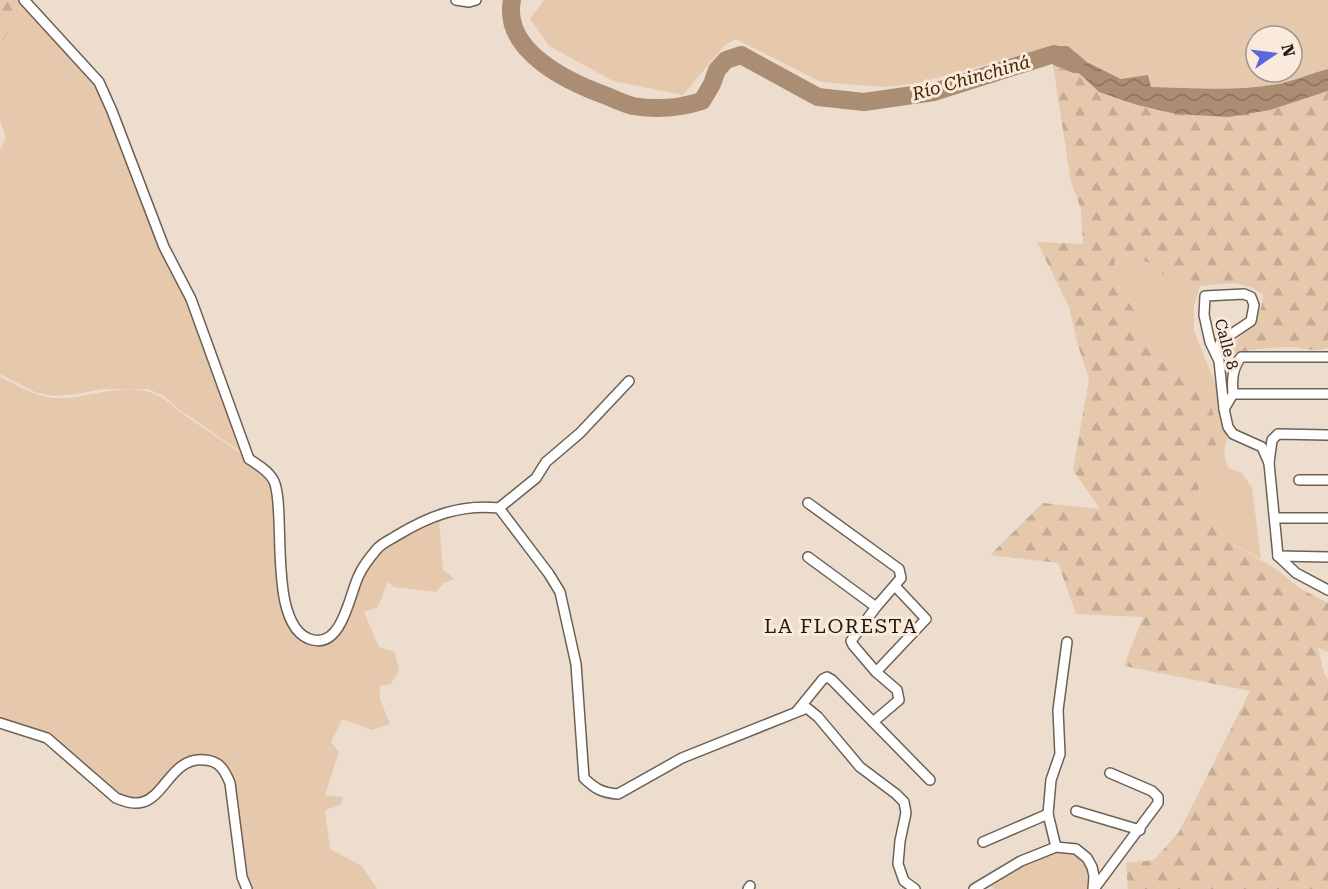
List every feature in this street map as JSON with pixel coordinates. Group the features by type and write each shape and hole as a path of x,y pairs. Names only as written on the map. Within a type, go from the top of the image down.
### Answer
{"street":[{"path":"24,0 99,82 164,247 191,299 249,459 275,482 280,580 290,617 300,633 313,640 323,639 334,632 346,614 358,575 379,547 406,530 444,513 478,506 499,508 537,478 546,462 580,433 629,381"},
{"path":"456,0 469,2 476,0"},
{"name":"Calle 8","path":"1217,356 1221,341 1251,321 1254,305 1251,297 1244,294 1205,296 1204,315 1210,342 1217,356 1228,427 1233,434 1262,447 1269,462"},
{"path":"1224,410 1233,394 1232,377 1235,365 1241,357 1328,357"},
{"path":"1233,394 1328,394"},
{"path":"1328,435 1278,434 1272,440 1269,462 1278,556 1296,573 1328,590"},
{"path":"1299,480 1328,480"},
{"path":"808,503 899,569 901,578 851,641 876,672 897,690 899,700 873,722"},
{"path":"499,508 560,592 576,664 584,778 595,789 618,794 682,759 807,708 819,717 860,767 891,789 903,802 906,813 898,864 904,881 915,889"},
{"path":"1275,518 1328,518"},
{"path":"1278,556 1328,556"},
{"path":"808,557 876,607"},
{"path":"876,672 926,619 895,586"},
{"path":"1056,847 1048,814 1051,780 1060,754 1058,710 1067,642"},
{"path":"797,711 827,677 930,780"},
{"path":"0,723 47,738 116,798 130,803 142,802 150,798 183,765 198,759 213,760 225,770 230,783 242,877 247,889"},
{"path":"1093,889 1125,845 1140,830 1158,803 1158,797 1152,791 1110,773"},
{"path":"1076,811 1140,830"},
{"path":"983,842 1048,814"},
{"path":"974,889 1021,861 1056,847 1077,849 1087,858 1094,876 1093,889"}],"green space":[{"path":"0,0 20,0 24,5 0,46"},
{"path":"544,0 1328,0 1328,69 1304,76 1304,24 1244,24 1244,84 1278,84 1250,88 1151,87 1148,75 1122,79 1087,62 1068,46 1055,46 918,83 884,87 821,82 736,39 725,45 683,95 613,81 549,46 530,19"},
{"path":"24,5 96,84 188,301 243,453 177,408 164,396 148,389 102,389 54,396 35,392 0,374 0,150 6,137 0,121 0,46"},
{"path":"1053,65 1080,74 1100,92 1137,105 1176,114 1270,110 1328,91 1328,348 1313,350 1283,347 1232,353 1238,340 1258,315 1261,306 1263,295 1253,288 1234,283 1200,286 1171,282 1152,264 1115,250 1114,278 1141,322 1153,357 1181,371 1192,386 1204,377 1219,436 1198,491 1209,521 1232,543 1276,569 1301,589 1328,603 1328,651 1318,647 1328,680 1328,889 1128,889 1126,863 1154,860 1179,832 1250,691 1124,666 1143,617 1076,614 1058,563 990,555 1043,503 1100,509 1073,470 1089,379 1069,307 1037,242 1083,244 1081,209 1071,182"},
{"path":"1114,250 1152,264 1171,282 1200,286 1194,306 1194,331 1216,385 1227,439 1224,452 1228,468 1242,473 1252,488 1261,559 1232,543 1209,521 1198,491 1219,436 1204,377 1192,386 1181,371 1153,357 1141,322 1114,278"},
{"path":"0,377 33,393 55,398 78,397 126,389 149,392 163,399 258,468 270,483 272,490 278,590 282,607 296,635 312,644 335,636 345,626 361,581 373,558 382,549 402,535 439,519 443,570 455,579 444,583 436,592 394,587 388,582 378,607 364,612 379,647 395,652 399,670 391,684 380,686 380,699 390,724 372,730 342,719 331,742 339,752 325,795 343,797 341,805 325,810 330,849 362,866 377,889 251,889 246,877 234,783 228,768 214,757 198,755 181,761 148,796 140,799 129,798 117,795 49,736 0,719"},
{"path":"1057,850 1080,857 1088,866 1087,889 994,889 990,884 1022,865"}],"water":[{"path":"1055,46 1068,46 1087,62 1121,79 1148,75 1151,87 1217,89 1304,84 1304,76 1328,69 1328,91 1270,110 1229,117 1176,114 1137,105 1099,92 1080,74 1053,65"}],"waterway":[{"name":"Río Chinchiná","path":"512,0 512,18 517,35 527,49 541,62 591,90 633,106 650,108 668,108 702,101 717,70 726,60 741,55 818,97 864,102 934,92 1054,54 1075,64"}],"district":[{"name":"LA FLORESTA","path":"841,626"}]}
